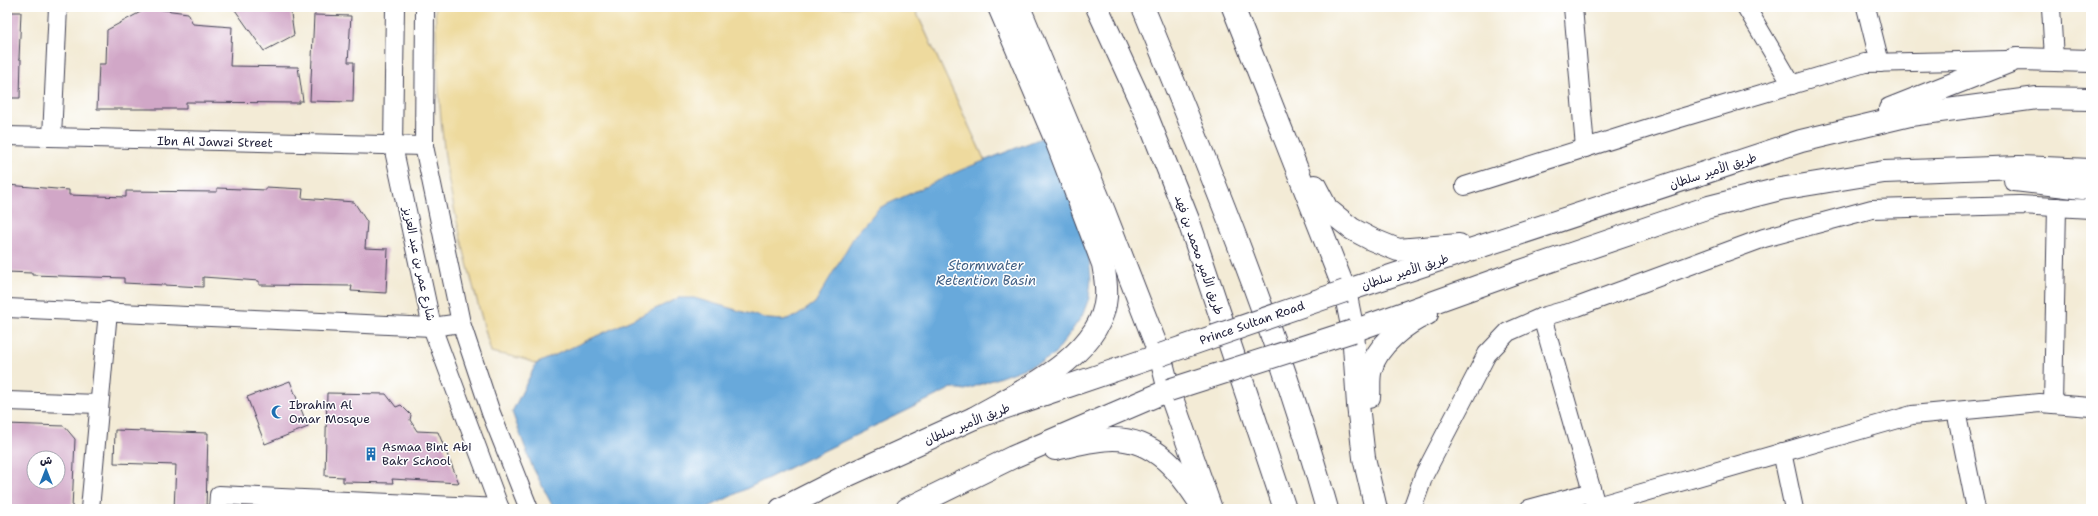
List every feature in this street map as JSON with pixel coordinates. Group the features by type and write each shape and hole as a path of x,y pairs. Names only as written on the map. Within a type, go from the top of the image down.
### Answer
{"main road":[{"path":"974,418 1061,367 1089,338 1100,318 1106,299 1103,264 1058,142 1000,7"},
{"path":"1019,7 1104,211 1160,355 1169,390 1211,509"},
{"name":"طريق الأمير محمد بن فهد","path":"1097,7 1146,114 1189,222 1285,509"},
{"path":"1143,7 1235,232 1314,461 1327,509"},
{"path":"1233,7 1345,291 1353,331 1358,405 1364,458 1376,509"},
{"path":"1801,142 1931,94 2016,59 2091,61"},
{"name":"طريق الأمير سلطان","path":"1345,291 1801,142 1910,115 2037,98 2091,99"},
{"path":"1270,100 1327,209 1352,229 1371,239 1398,250 1450,247 1531,231"},
{"path":"907,509 1013,457 1169,390 1353,331 1515,273 1709,207 1816,182 1884,172 2019,168 2091,170"},
{"path":"1884,172 1982,177 2091,189"},
{"path":"1364,458 1371,369 1384,345 1413,320 1515,273"},
{"name":"Prince Sultan Road","path":"1160,355 1345,291"},
{"name":"طريق الأمير سلطان","path":"780,509 844,477 974,418 1160,355"},
{"path":"1013,457 1112,439 1136,443 1152,449 1173,466 1189,486 1203,509"}],"street":[{"path":"52,137 58,7"},
{"name":"شارع عمر بن عبد العزيز","path":"395,7 393,146 432,328 500,509"},
{"path":"425,7 424,146 461,323 491,413 529,509"},
{"path":"1573,7 1585,148"},
{"path":"1746,7 1792,85"},
{"path":"1866,7 1869,12 1880,63"},
{"path":"2051,7 2054,59"},
{"path":"1465,186 1865,63 2016,59"},
{"name":"Ibn Al Jawzi Street","path":"7,136 424,146"},
{"path":"1412,509 1424,475 1488,354 1508,332 1542,317 1577,307 1764,238 1872,209 2020,205 2091,210"},
{"path":"2053,404 2057,207"},
{"path":"7,308 108,311 432,328 461,323"},
{"path":"90,509 108,311"},
{"path":"1542,317 1595,502"},
{"path":"7,401 99,404"},
{"path":"1529,509 1595,502 1782,452 1912,415 2040,403 2091,407"},
{"path":"1956,410 1976,509"},
{"path":"1782,452 1794,509"},
{"path":"218,509 219,495 404,506 500,509"}],"sand":[{"path":"435,7 914,7 985,161 879,208 815,303 797,316 783,320 768,319 709,302 679,298 536,364 520,358 491,352 461,239 447,171 440,110"}],"water":[{"name":"Stormwater Retention Basin","path":"1044,137 1088,243 1091,279 1089,298 1082,316 1055,354 1042,362 965,390 952,388 705,509 554,509 532,466 512,412 536,364 679,298 694,298 768,319 783,320 797,316 815,303 855,235 879,208 961,170"}],"building":[{"path":"233,7 290,7 294,35 264,51"},
{"path":"148,8 188,13 193,24 232,27 230,66 298,67 303,101 299,101 299,103 186,102 186,109 97,109 99,64 106,64 107,30"},
{"path":"7,12 21,12 19,59 21,59 20,98 7,98"},
{"path":"314,15 351,16 348,62 354,62 353,102 310,101"},
{"path":"7,185 69,190 69,195 126,197 126,191 217,192 217,188 266,190 266,187 303,189 302,198 354,202 367,222 365,248 388,249 386,293 351,291 352,286 259,285 259,281 203,277 203,287 124,283 124,278 32,275 32,273 7,272"},
{"name":"Ibrahim Al Omar Mosque","path":"290,381 308,427 265,444 247,397"},
{"name":"Asmaa Bint Abi Bakr School","path":"327,393 386,394 396,407 401,405 411,415 410,420 417,431 438,432 459,483 392,479 393,483 343,482 343,477 325,476"},
{"path":"7,424 64,426 75,439 72,509 7,509"},
{"path":"115,430 208,433 206,509 174,509 176,465 114,463"}],"place":[{"name":"Ibrahim Al Omar Mosque","path":"278,412"},
{"name":"Asmaa Bint Abi Bakr School","path":"371,454"}]}
